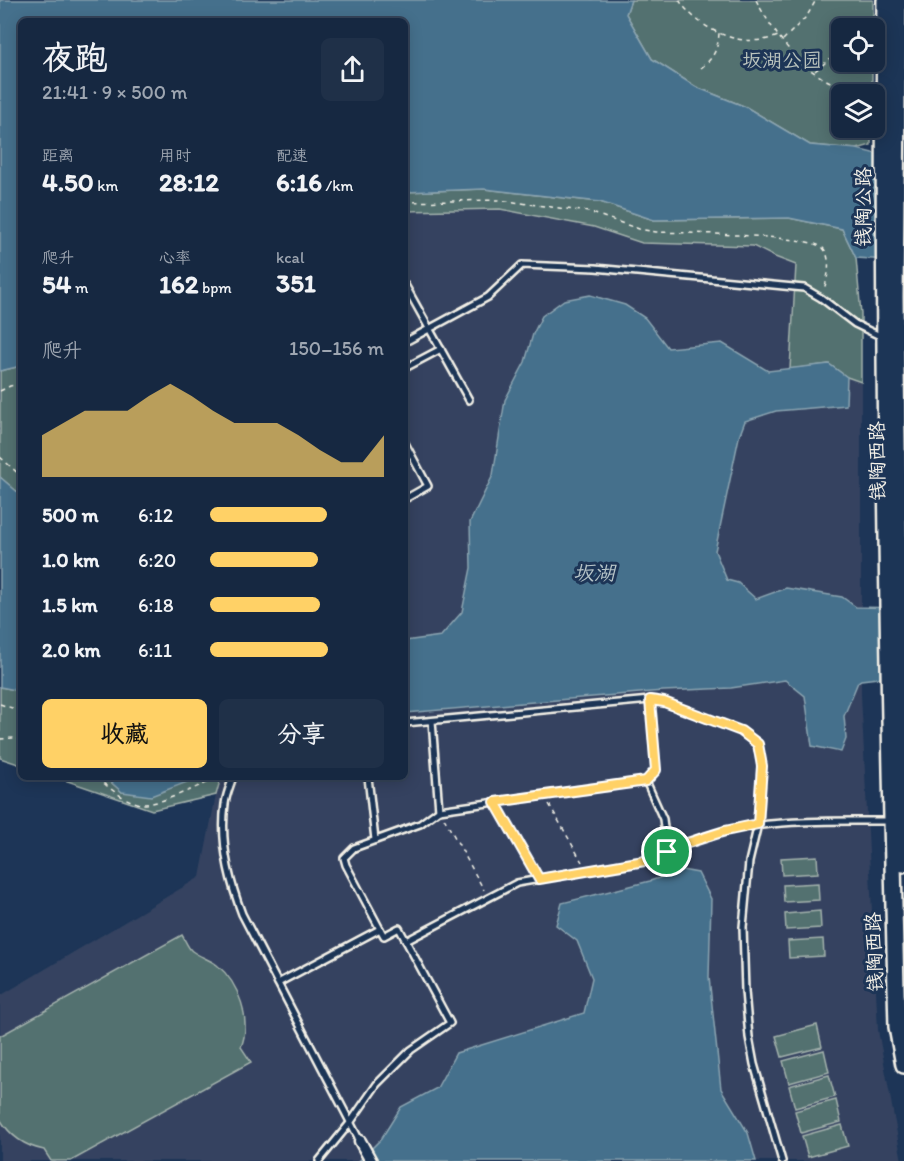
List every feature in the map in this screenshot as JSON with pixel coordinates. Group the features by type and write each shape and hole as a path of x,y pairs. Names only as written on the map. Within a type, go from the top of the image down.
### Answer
{"street":[{"name":"钱陶西路","path":"884,84 885,0"},
{"name":"钱陶西路","path":"898,0 901,56 891,117 890,297 897,821 897,1027 904,1065"},
{"name":"钱陶西路","path":"885,96 891,117"},
{"name":"钱陶西路","path":"890,297 885,339 894,603"},
{"name":"钱陶西路","path":"897,821 904,922"},
{"path":"360,1142 371,1161"}],"lane":[{"path":"408,340 488,297 522,265 595,268 804,288 855,324 885,339"},
{"path":"408,290 469,400"},
{"path":"408,366 441,349"},
{"path":"408,449 428,486 408,497"},
{"path":"318,1161 350,1123 377,1084 411,1050 450,1023 399,928 384,936 344,858 354,848 420,824 439,810 646,781 656,770 650,700"},
{"path":"408,723 650,700 664,702 741,731 758,744 762,766 758,824 749,862 743,927 746,1015 754,1064 782,1161"},
{"path":"432,720 439,810"},
{"path":"232,780 225,801 224,824 234,893 242,914 360,1142"},
{"path":"368,780 375,840"},
{"path":"646,781 663,819 667,852"},
{"path":"406,941 517,883 656,859 675,847 758,824 897,821"},
{"path":"278,983 380,928"}],"path":[{"path":"679,0 688,13 700,23 719,33 750,40 768,40 779,35"},
{"path":"756,0 779,35 801,62 827,81 836,84"},
{"path":"783,40 807,16 816,0"},
{"path":"701,68 711,60 717,50 719,33"},
{"path":"814,72 831,58"},
{"path":"408,202 499,200 589,212 639,229 656,232 764,237 818,244 825,250 828,261 827,279 821,298"},
{"path":"0,391 18,385"},
{"path":"0,457 18,473"},
{"path":"0,704 18,710"},
{"path":"0,739 18,739"},
{"path":"101,780 115,793 141,804 158,801 211,780"},
{"path":"544,795 586,871"},
{"path":"495,802 539,879"},
{"path":"439,810 489,898"}],"shaded area":[{"path":"500,209 594,227 642,243 753,246 796,264 790,368 829,364 847,377 861,382 861,694 878,1030 902,1161 0,1161 0,996 200,877 220,780 408,780 408,211"}],"green space":[{"name":"坂湖公园","path":"631,0 873,0 873,18 831,18 831,72 872,72 872,84 831,84 831,138 871,138 871,145 857,149 810,145 746,107 696,87 652,59 626,14"},
{"path":"484,189 600,202 654,220 789,218 842,229 856,258 861,314 861,382 847,377 829,364 790,369 796,265 753,246 642,243 594,227 500,209 408,211 408,192"},
{"path":"18,367 18,492 0,477 0,371"},
{"path":"0,687 18,690 18,764 0,758"},
{"path":"65,780 108,780 122,792 189,780 220,780 216,795 152,810"},
{"path":"817,856 818,873 782,875 781,858"},
{"path":"818,883 819,900 784,902 783,885"},
{"path":"820,911 821,928 786,930 785,914"},
{"path":"182,935 192,951 217,965 232,982 244,1014 244,1036 241,1047 251,1062 71,1161 51,1161 44,1150 30,1146 13,1135 0,1119 0,1036"},
{"path":"823,939 824,956 789,958 788,941"},
{"path":"817,1025 822,1047 782,1057 776,1036"},
{"path":"824,1050 829,1072 789,1083 783,1061"},
{"path":"829,1075 835,1097 795,1108 789,1086"},
{"path":"836,1100 841,1122 801,1133 795,1111"},
{"path":"842,1125 848,1146 808,1157 802,1136"}],"water":[{"path":"0,0 631,0 626,14 652,59 696,87 746,107 810,145 857,149 904,161 904,261 856,258 842,229 789,218 654,220 600,202 484,189 408,192 408,18 18,18 18,367 0,371"},
{"name":"坂湖","path":"590,295 625,305 645,318 668,348 722,343 768,371 829,364 847,377 846,405 776,411 745,421 739,437 715,551 727,580 738,583 756,599 786,588 842,597 856,607 904,608 904,675 858,682 844,716 846,739 841,752 812,746 805,696 785,680 731,688 663,691 408,713 408,641 441,636 462,612 471,568 470,522 493,475 505,400 525,362 533,334 542,316 564,300"},
{"path":"0,477 18,492 18,690 0,687"},
{"path":"108,780 192,780 151,796 122,792"},
{"path":"682,870 698,873 711,899 709,977 721,1089 748,1133 756,1161 359,1161 381,1139 401,1107 437,1088 456,1053 584,1013 592,978 577,941 556,925 562,903 650,881"}],"route":[{"path":"650,700 664,702 741,731 758,744 762,766 758,824 725,831 675,847 667,852 656,859 539,879 495,802 646,781 656,770 650,700"}]}
